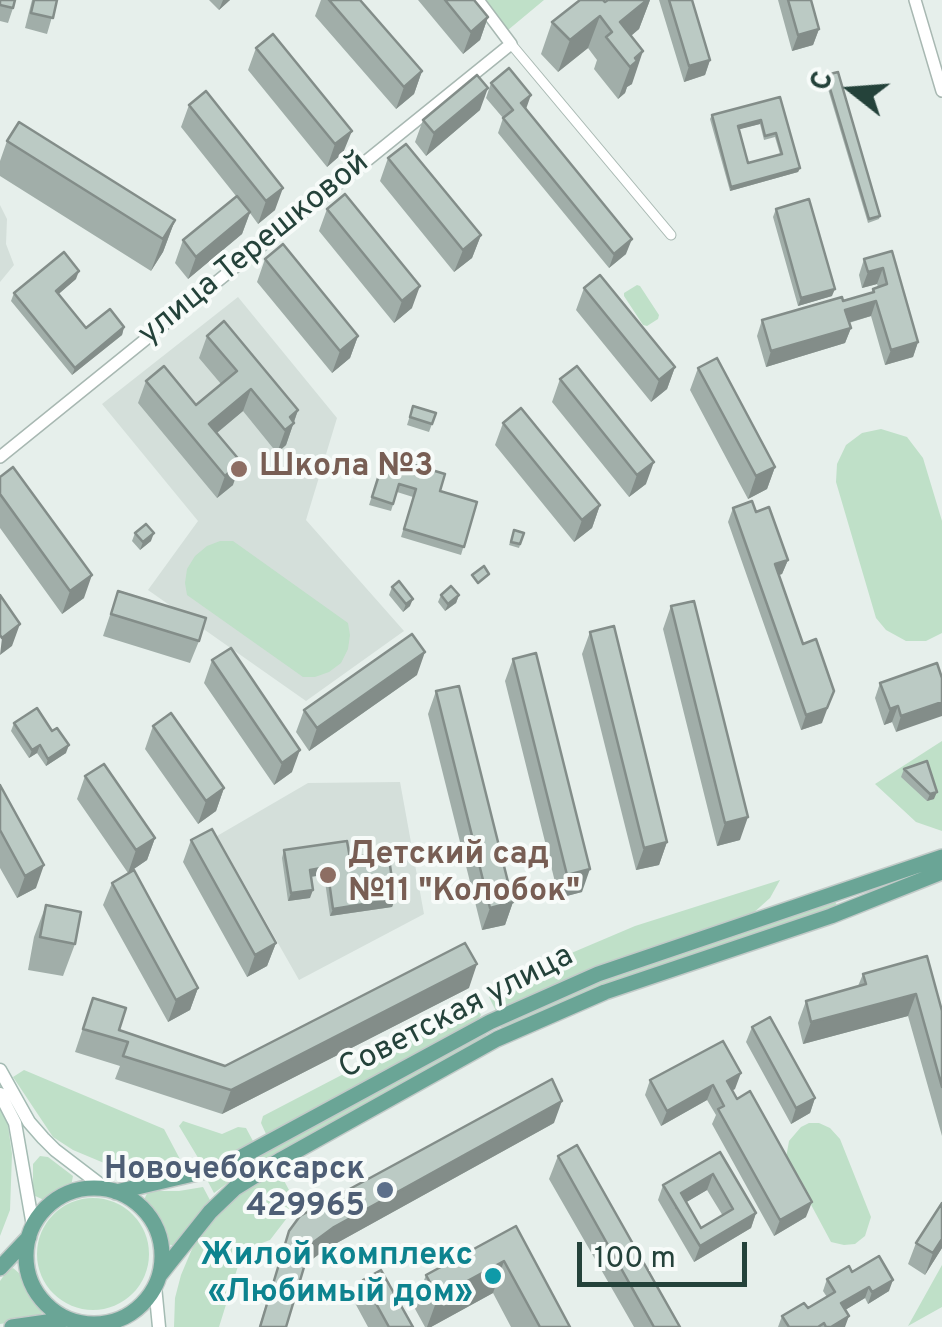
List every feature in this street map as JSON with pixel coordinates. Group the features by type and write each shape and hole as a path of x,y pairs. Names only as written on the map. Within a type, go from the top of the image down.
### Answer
{"main road":[{"name":"Советская улица","path":"111,1190 223,1167 507,1014 582,980 942,857"},
{"name":"Советская улица","path":"157,1281 210,1212 235,1188 497,1039 605,992 831,916 942,872"},
{"path":"0,1070 43,1138 111,1190 142,1208 157,1230 162,1261 157,1281 159,1327"},
{"path":"0,1094 15,1123 31,1232 26,1254 31,1282 46,1304 76,1323"},
{"path":"0,1268 42,1213 63,1196 86,1188 111,1190"},
{"path":"12,1327 105,1324 118,1320 140,1307 157,1281"}],"street":[{"path":"478,0 671,235"},
{"path":"916,0 942,91"},
{"name":"улица Терешковой","path":"0,458 511,44"}],"shaded area":[{"path":"0,205 7,219 6,244 14,265 0,282"},
{"name":"Школа №3","path":"238,297 337,418 306,520 404,631 306,701 148,590 198,521 102,404"},
{"name":"Детский сад №11 \"Колобок\"","path":"400,782 424,914 299,980 217,836 308,783"}],"green space":[{"path":"486,0 544,0 508,30"},
{"path":"637,285 659,315 647,326 624,296"},
{"path":"881,429 907,437 923,458 942,521 942,633 926,641 906,641 886,630 876,618 836,482 837,464 846,445 862,433"},
{"path":"220,541 233,541 348,623 348,649 341,663 329,672 303,677 187,595 187,569 195,556"},
{"path":"942,741 942,831 916,822 875,784"},
{"path":"780,880 770,898 751,915 497,1013 489,997 496,985 635,926"},
{"path":"835,901 837,906 602,986 503,1030 500,1025 600,980"},
{"path":"476,1005 481,1015 475,1025 274,1135 266,1134 261,1123 263,1116"},
{"path":"485,1032 488,1039 244,1171 214,1193 206,1178"},
{"path":"24,1070 164,1129 182,1163 163,1169 137,1169 104,1163 73,1150 53,1137 13,1077"},
{"path":"0,1103 7,1119 12,1154 10,1210 0,1236"},
{"path":"183,1121 222,1134 246,1128 253,1141 249,1150 203,1166 179,1126"},
{"path":"809,1123 830,1128 840,1139 871,1217 865,1236 855,1244 831,1242 786,1158 789,1141"},
{"path":"40,1156 48,1157 73,1176 71,1186 44,1200 33,1195 33,1164"},
{"path":"281,1175 297,1205 270,1240 243,1250 219,1327 174,1327 181,1275 213,1215 260,1177"},
{"path":"203,1187 211,1202 176,1247 166,1243 155,1211 144,1200 148,1191"},
{"path":"93,1198 114,1202 133,1214 145,1233 149,1254 145,1275 133,1294 114,1306 93,1310 72,1306 53,1294 41,1275 37,1254 41,1233 53,1214 72,1202"},
{"path":"942,1265 942,1307 908,1326"},
{"path":"13,1268 42,1312 41,1318 0,1324 0,1281"}],"building":[{"path":"0,0 15,0 13,8 0,5"},
{"path":"34,0 57,0 53,18 31,13"},
{"path":"329,0 360,0 422,71 404,87"},
{"path":"445,0 474,0 488,17 471,32"},
{"path":"580,0 647,0 620,22 643,51 630,67 606,37 612,32 600,16 570,40 552,22"},
{"path":"669,0 692,0 710,60 689,66"},
{"path":"788,0 811,0 819,29 798,35"},
{"path":"273,34 352,131 335,144 256,48"},
{"path":"509,68 531,95 521,103 632,239 614,254 503,118 513,110 491,83"},
{"path":"838,72 880,216 869,219 826,75"},
{"path":"477,75 488,88 434,133 423,120"},
{"path":"206,91 283,188 266,201 189,105"},
{"path":"780,97 800,168 731,187 712,115","holes":["761,120 765,136 776,133 782,154 748,163 738,126"]},
{"path":"19,122 175,220 163,239 7,141"},
{"path":"406,144 481,235 463,250 388,158"},
{"path":"345,194 420,286 402,301 327,209"},
{"path":"237,196 250,212 196,257 183,240"},
{"path":"809,199 835,289 801,298 776,209"},
{"path":"283,244 358,336 340,351 265,259"},
{"path":"892,251 918,342 891,350 876,301 845,310 851,328 771,351 762,320 874,292 873,289 887,284 883,268 868,272 864,259"},
{"path":"64,252 79,271 56,291 86,328 110,309 124,327 75,368 14,293"},
{"path":"600,275 675,367 659,380 584,288"},
{"path":"224,321 298,410 290,417 294,423 285,430 251,389 209,424 241,462 225,476 146,381 164,366 196,405 237,371 207,336"},
{"path":"717,358 775,467 756,476 698,368"},
{"path":"577,366 654,462 637,475 560,379"},
{"path":"413,406 436,413 432,424 410,417"},
{"path":"521,408 600,505 582,520 503,423"},
{"path":"385,456 445,474 440,491 477,502 464,547 404,529 416,489 399,484 393,504 372,497"},
{"path":"13,467 92,575 70,591 0,494 0,477"},
{"path":"752,501 756,512 769,507 788,560 775,564 803,644 816,639 834,691 827,708 806,715 733,508"},
{"path":"146,524 154,533 143,542 135,533"},
{"path":"514,530 524,533 520,544 511,542"},
{"path":"484,566 489,574 478,583 472,575"},
{"path":"399,581 413,599 406,604 392,587"},
{"path":"451,586 459,595 448,604 441,595"},
{"path":"118,591 206,618 199,641 111,614"},
{"path":"0,595 20,624 2,638 0,635"},
{"path":"694,601 748,817 725,823 671,606"},
{"path":"614,626 667,842 644,848 590,632"},
{"path":"412,634 425,652 317,728 304,710"},
{"path":"231,648 300,750 282,763 212,660"},
{"path":"536,653 590,869 567,875 513,659"},
{"path":"937,663 942,678 942,702 901,716 898,706 890,709 880,683"},
{"path":"459,686 513,902 490,908 436,691"},
{"path":"37,708 52,731 57,728 69,745 48,759 40,745 32,750 14,723"},
{"path":"171,713 224,788 206,801 153,726"},
{"path":"927,761 937,792 930,794 904,769"},
{"path":"104,764 155,838 136,850 85,776"},
{"path":"0,785 44,865 25,876 0,830"},
{"path":"212,829 276,943 255,955 191,840"},
{"path":"347,841 350,858 388,852 395,899 333,909 327,867 310,870 313,890 291,893 284,850"},
{"path":"134,870 198,988 176,1000 112,883"},
{"path":"46,905 81,912 75,944 40,937"},
{"path":"465,943 477,964 231,1090 123,1056 128,1042 83,1029 93,998 126,1008 119,1030 225,1066"},
{"path":"927,956 942,1011 942,1087 916,994 811,1022 806,1001 866,984 863,974"},
{"path":"770,1017 815,1098 796,1108 752,1027"},
{"path":"723,1041 741,1073 727,1081 737,1099 750,1091 812,1202 780,1220 718,1109 724,1106 713,1085 667,1111 650,1080"},
{"path":"552,1079 562,1101 334,1227 311,1244 286,1327 260,1327 289,1231 300,1216"},
{"path":"577,1145 680,1327 654,1327 558,1156"},
{"path":"720,1152 756,1213 700,1246 663,1185","holes":["713,1174 733,1209 701,1228 681,1193"]},
{"path":"942,1203 942,1239 933,1253 916,1243"},
{"path":"516,1226 570,1327 540,1327 504,1261 438,1297 426,1275"},
{"path":"879,1256 893,1280 872,1292 869,1287 841,1303 849,1316 831,1327 824,1323 818,1327 789,1327 782,1316 804,1303 808,1308 835,1292 827,1279 849,1266 852,1272"},
{"path":"381,1270 413,1327 389,1327 363,1280"}],"place":[{"name":"Школа №3","path":"239,469"},
{"name":"Детский сад №11 \"Колобок\"","path":"328,875"},
{"name":"Новочебоксарск 429965","path":"385,1190"},
{"name":"Жилой комплекс «Любимый дом»","path":"493,1276"}]}
